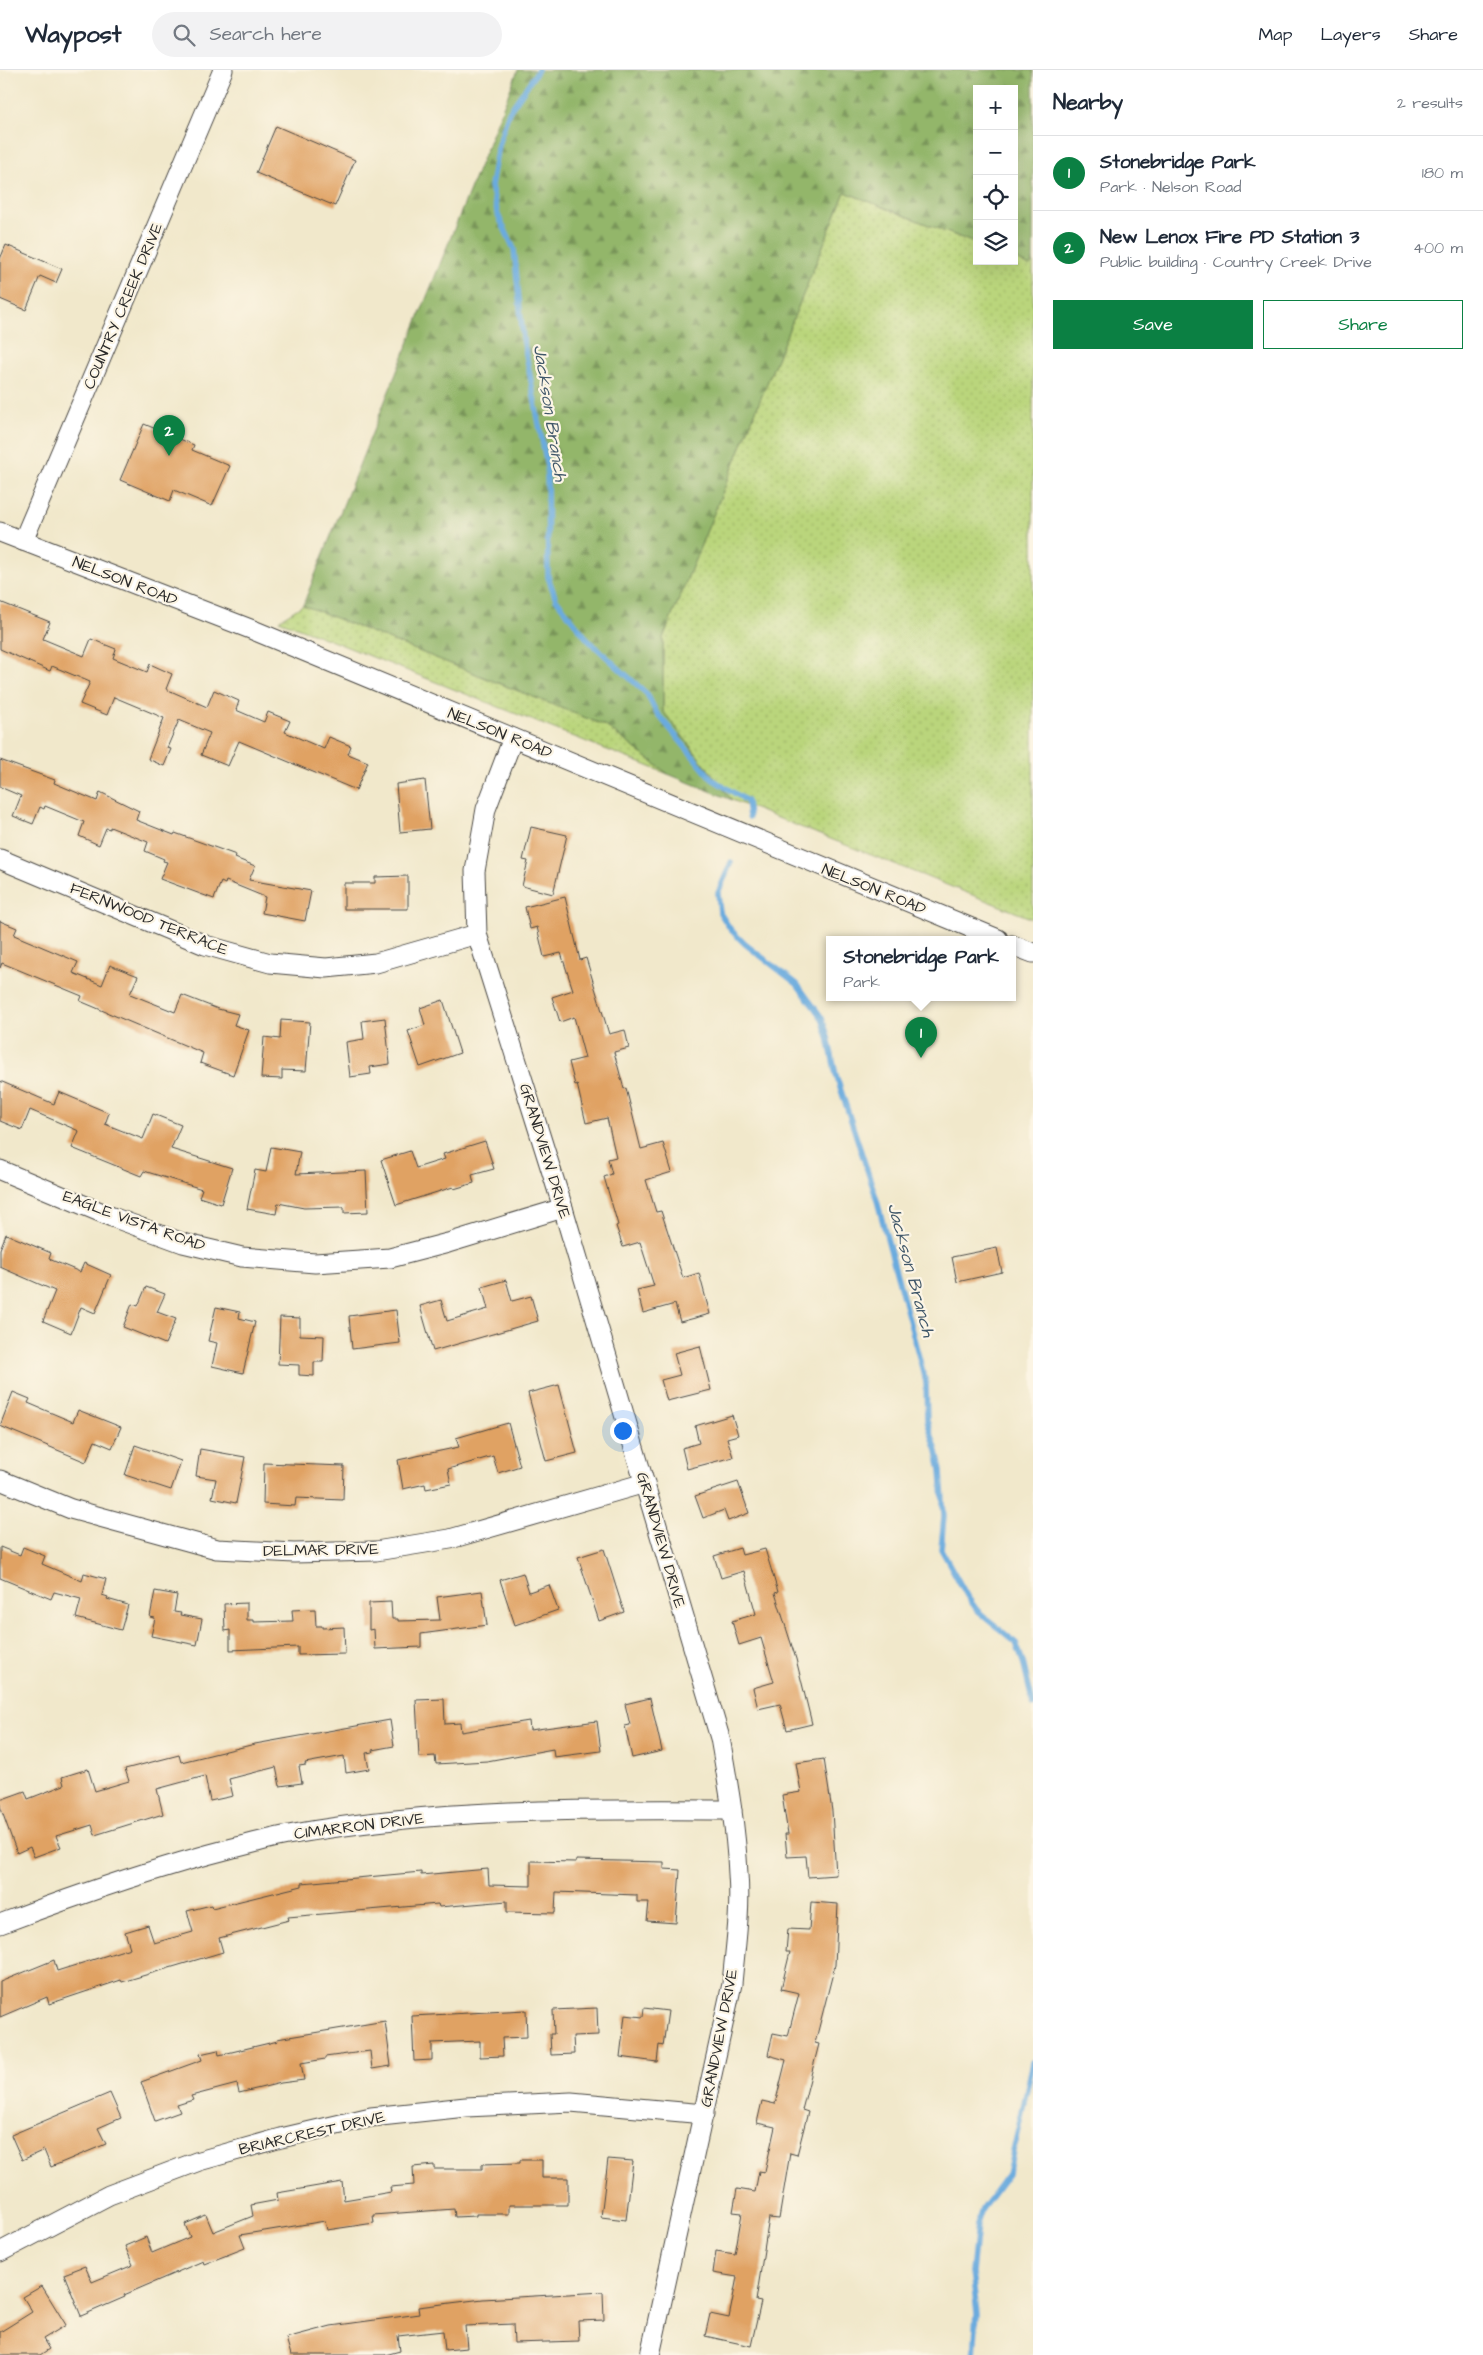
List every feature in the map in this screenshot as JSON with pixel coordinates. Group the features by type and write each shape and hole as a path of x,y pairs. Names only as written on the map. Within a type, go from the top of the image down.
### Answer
{"street":[{"name":"COUNTRY CREEK DRIVE","path":"23,541 223,70"},
{"name":"NELSON ROAD","path":"0,532 253,630 991,936"},
{"name":"GRANDVIEW DRIVE","path":"513,738 486,810 475,871 477,934 563,1208 720,1738 732,1810 739,1875 738,1924 733,1976 650,2355"},
{"name":"FERNWOOD TERRACE","path":"0,859 205,945 270,963 326,968 376,963 477,934"},
{"path":"1016,947 1033,953"},
{"name":"EAGLE VISTA ROAD","path":"0,1170 112,1217 183,1243 242,1257 315,1263 390,1258 448,1243 563,1208"},
{"name":"DELMAR DRIVE","path":"0,1480 71,1509 217,1549 294,1553 376,1551 450,1538 644,1483"},
{"name":"CIMARRON DRIVE","path":"0,1924 95,1888 206,1855 287,1835 372,1822 462,1813 556,1809 732,1810"},
{"name":"BRIARCREST DRIVE","path":"0,2252 109,2196 198,2161 281,2138 372,2117 466,2107 571,2102 704,2114"}],"green space":[{"path":"518,70 1033,70 1033,260 1030,266 1018,261 1018,85 973,85 973,242 845,192 663,638 663,711 732,800 668,774 606,726 303,605"},
{"path":"845,192 973,242 973,265 1018,265 1018,261 1030,266 1033,260 1033,919 732,800 663,711 663,638"},
{"path":"303,605 606,726 668,774 279,620"}],"building":[{"path":"276,126 355,160 335,206 256,173"},
{"path":"6,245 62,269 56,283 40,276 26,310 0,299 0,259"},
{"path":"144,424 194,445 192,450 230,466 212,506 174,490 170,501 120,480"},
{"path":"0,602 50,622 43,639 84,656 91,639 116,649 113,658 147,672 150,664 172,674 166,689 207,707 214,690 239,701 236,710 264,722 268,712 290,721 285,732 324,749 329,737 351,746 348,754 368,762 356,790 239,741 228,766 201,755 210,733 179,720 167,748 171,749 164,766 148,759 164,718 114,697 107,715 80,704 90,682 52,666 50,671 0,649"},
{"path":"0,760 55,780 54,783 97,801 100,792 139,811 136,820 174,835 175,833 236,855 235,858 255,866 249,880 311,891 305,921 262,913 265,897 226,881 225,884 221,882 214,899 160,879 167,862 145,851 148,842 110,827 110,829 106,828 99,845 79,836 84,822 45,806 44,809 40,807 33,824 13,816 21,796 0,787"},
{"path":"425,780 430,829 400,832 396,784"},
{"path":"531,827 567,835 553,894 522,886 528,861 523,860"},
{"path":"408,876 408,909 344,909 344,883 375,883 375,877"},
{"path":"565,897 580,960 586,958 609,1034 625,1030 629,1048 614,1052 624,1089 626,1088 641,1149 663,1143 672,1172 646,1180 656,1212 661,1211 683,1278 699,1273 710,1314 680,1322 675,1304 643,1313 637,1290 654,1286 640,1242 623,1247 616,1226 618,1225 604,1177 612,1174 608,1159 616,1157 607,1118 586,1123 577,1084 575,1085 569,1062 585,1058 574,1017 560,1022 552,997 573,990 561,953 544,957 537,927 530,929 525,907"},
{"path":"0,921 17,928 14,935 78,962 73,973 102,985 110,965 138,976 130,994 175,1012 182,995 218,1009 238,1014 234,1025 249,1030 233,1075 200,1063 203,1053 80,1001 82,996 2,963 0,968"},
{"path":"443,1000 460,1053 420,1067 408,1031 425,1025 420,1008"},
{"path":"385,1018 390,1064 370,1067 371,1074 350,1077 346,1042 364,1039 362,1021"},
{"path":"281,1020 310,1022 306,1071 282,1070 282,1079 261,1078 264,1037 280,1039"},
{"path":"0,1081 54,1104 59,1092 109,1113 105,1124 143,1139 153,1114 181,1125 171,1149 232,1168 221,1204 199,1197 202,1189 144,1171 141,1176 72,1148 79,1131 30,1110 22,1130 0,1121"},
{"path":"485,1141 494,1169 472,1175 474,1183 454,1189 453,1187 396,1205 381,1160 410,1151 416,1168 445,1159 443,1154"},
{"path":"271,1147 300,1152 296,1174 366,1171 368,1212 344,1213 344,1207 304,1208 278,1203 276,1214 247,1209 255,1170 266,1172"},
{"path":"6,1234 51,1253 49,1259 80,1272 84,1263 111,1275 95,1313 81,1307 71,1333 43,1321 55,1291 0,1267 0,1249"},
{"path":"997,1248 1002,1272 957,1282 952,1257"},
{"path":"506,1280 512,1301 531,1296 538,1321 433,1351 420,1306 441,1300 447,1321 488,1309 482,1287"},
{"path":"146,1287 165,1294 157,1312 176,1319 165,1344 123,1327 132,1304 138,1306"},
{"path":"216,1307 240,1312 239,1318 255,1322 243,1373 212,1366 217,1343 208,1341"},
{"path":"396,1310 400,1343 352,1349 349,1316"},
{"path":"280,1317 300,1318 300,1335 324,1336 323,1362 314,1362 314,1376 299,1375 299,1365 278,1364"},
{"path":"700,1346 711,1390 667,1401 661,1380 680,1375 674,1353"},
{"path":"559,1385 577,1453 546,1461 528,1393"},
{"path":"13,1392 30,1399 28,1403 73,1422 78,1410 121,1427 112,1448 95,1441 86,1462 0,1426"},
{"path":"732,1415 738,1435 727,1438 733,1457 687,1469 682,1448 699,1443 695,1426"},
{"path":"508,1423 520,1466 498,1473 493,1456 448,1469 451,1484 426,1489 425,1484 403,1489 398,1460 459,1447 456,1438"},
{"path":"135,1445 181,1461 171,1490 125,1475"},
{"path":"200,1449 245,1457 236,1503 212,1498 216,1479 196,1476"},
{"path":"264,1463 344,1466 343,1500 296,1498 295,1506 263,1504"},
{"path":"738,1482 749,1513 728,1521 724,1510 703,1518 695,1496"},
{"path":"0,1547 20,1555 23,1547 45,1556 42,1564 82,1581 84,1573 106,1579 102,1595 108,1597 107,1599 128,1605 121,1630 76,1618 81,1599 54,1592 51,1599 0,1578"},
{"path":"740,1548 742,1555 765,1549 778,1592 775,1593 796,1659 812,1724 787,1730 780,1704 758,1709 753,1688 774,1682 761,1638 739,1645 732,1621 756,1614 744,1571 721,1578 714,1556"},
{"path":"604,1549 624,1612 599,1621 578,1557"},
{"path":"523,1573 529,1592 549,1585 558,1610 515,1625 500,1580"},
{"path":"155,1591 177,1595 174,1612 202,1619 197,1645 151,1636 155,1618 150,1617"},
{"path":"482,1591 487,1625 421,1634 421,1647 375,1649 374,1629 369,1630 369,1603 391,1602 392,1619 398,1619 398,1621 440,1620 437,1597"},
{"path":"247,1603 247,1620 254,1620 254,1622 293,1621 292,1610 315,1609 316,1626 322,1626 322,1628 344,1627 345,1654 298,1655 298,1647 230,1650 230,1630 225,1631 224,1604"},
{"path":"650,1698 662,1751 632,1758 625,1726 630,1725 625,1704"},
{"path":"444,1699 445,1724 460,1723 461,1732 529,1721 530,1730 597,1721 601,1751 554,1757 553,1749 487,1761 436,1764 435,1756 419,1757 416,1700"},
{"path":"390,1720 394,1746 366,1753 369,1769 346,1773 344,1756 305,1763 306,1765 299,1766 302,1783 280,1786 276,1767 229,1779 233,1796 210,1801 205,1776 157,1789 163,1814 95,1835 92,1825 56,1836 61,1847 34,1857 30,1847 17,1853 0,1806 0,1800 25,1791 28,1799 64,1785 62,1777 88,1769 95,1791 129,1781 125,1769 179,1755 181,1762 255,1744"},
{"path":"824,1759 832,1811 836,1875 808,1877 806,1856 787,1857 785,1834 788,1834 782,1795 801,1792 796,1763"},
{"path":"576,1860 664,1862 664,1869 680,1870 676,1923 647,1921 649,1902 637,1902 637,1895 556,1892 555,1913 507,1912 507,1901 439,1907 438,1904 288,1917 289,1920 219,1938 223,1952 122,1982 121,1980 49,2004 47,1997 0,2017 0,1982 54,1960 57,1971 130,1948 125,1932 148,1925 154,1943 193,1932 187,1911 211,1905 212,1908 302,1886 302,1883 421,1872 421,1875 488,1869 489,1885 531,1886 531,1861 576,1862"},
{"path":"811,1902 838,1904 835,1965 815,2043 819,2044 802,2110 808,2112 797,2155 790,2153 779,2219 769,2218 756,2301 761,2302 751,2346 705,2336 710,2314 729,2318 737,2277 713,2273 716,2251 735,2254 742,2213 733,2212 737,2189 755,2192 759,2171 765,2172 775,2127 757,2123 762,2101 775,2104 786,2060 768,2055 773,2033 788,2036 799,1993 781,1989 790,1952 786,1952 788,1929 809,1930"},
{"path":"597,2008 598,2035 573,2036 574,2054 551,2055 550,2034 554,2034 553,2010"},
{"path":"644,2008 668,2011 663,2046 659,2045 657,2062 620,2057 625,2015 643,2017"},
{"path":"526,2010 527,2037 502,2038 503,2056 480,2057 480,2041 432,2043 432,2060 414,2061 412,2016"},
{"path":"385,2021 391,2066 372,2069 370,2051 325,2057 325,2059 301,2063 304,2080 281,2083 239,2093 237,2084 191,2096 193,2100 177,2105 180,2112 155,2121 141,2082 202,2060 200,2054 218,2050 219,2055 278,2041 277,2039"},
{"path":"110,2093 121,2118 98,2128 106,2144 51,2167 44,2150 22,2160 11,2135"},
{"path":"608,2159 633,2161 626,2220 601,2217"},
{"path":"520,2160 542,2160 542,2178 568,2178 568,2205 509,2205 509,2214 476,2214 476,2216 455,2217 454,2209 373,2215 374,2223 327,2230 325,2221 240,2235 245,2248 204,2264 203,2261 81,2316 64,2274 85,2266 92,2282 133,2265 125,2246 146,2237 152,2253 190,2237 185,2224 206,2215 213,2232 253,2216 251,2205 278,2200 277,2193 342,2182 344,2200 391,2192 390,2187 414,2185 413,2167 434,2165 434,2169 482,2169 482,2164 520,2163"},
{"path":"42,2286 66,2325 43,2339 49,2349 40,2355 0,2355 0,2332 32,2312 23,2297"},
{"path":"603,2292 604,2320 578,2321 579,2341 514,2343 513,2324 465,2326 467,2348 445,2350 443,2331 398,2336 400,2351 385,2355 291,2355 286,2338 331,2326 419,2314 418,2307 483,2299"}],"waterway":[{"name":"Jackson Branch","path":"538,70 509,112 498,145 491,186 498,215 514,249 523,338 547,467 548,577 556,599 588,640 647,694 656,712 712,779 747,801 749,817"},
{"name":"Jackson Branch","path":"731,862 718,893 720,913 731,930 745,944 797,984 822,1018 828,1037 836,1075 876,1197 926,1383 927,1421 941,1470 944,1517 941,1549 977,1610 1016,1643 1023,1662 1033,1705"},
{"name":"Jackson Branch","path":"974,2355 977,2313 972,2273 977,2224 982,2209 1008,2174 1033,2062"}],"place":[{"name":"New Lenox Fire PD Station 3","path":"169,456"},
{"name":"Stonebridge Park","path":"921,1058"}]}
